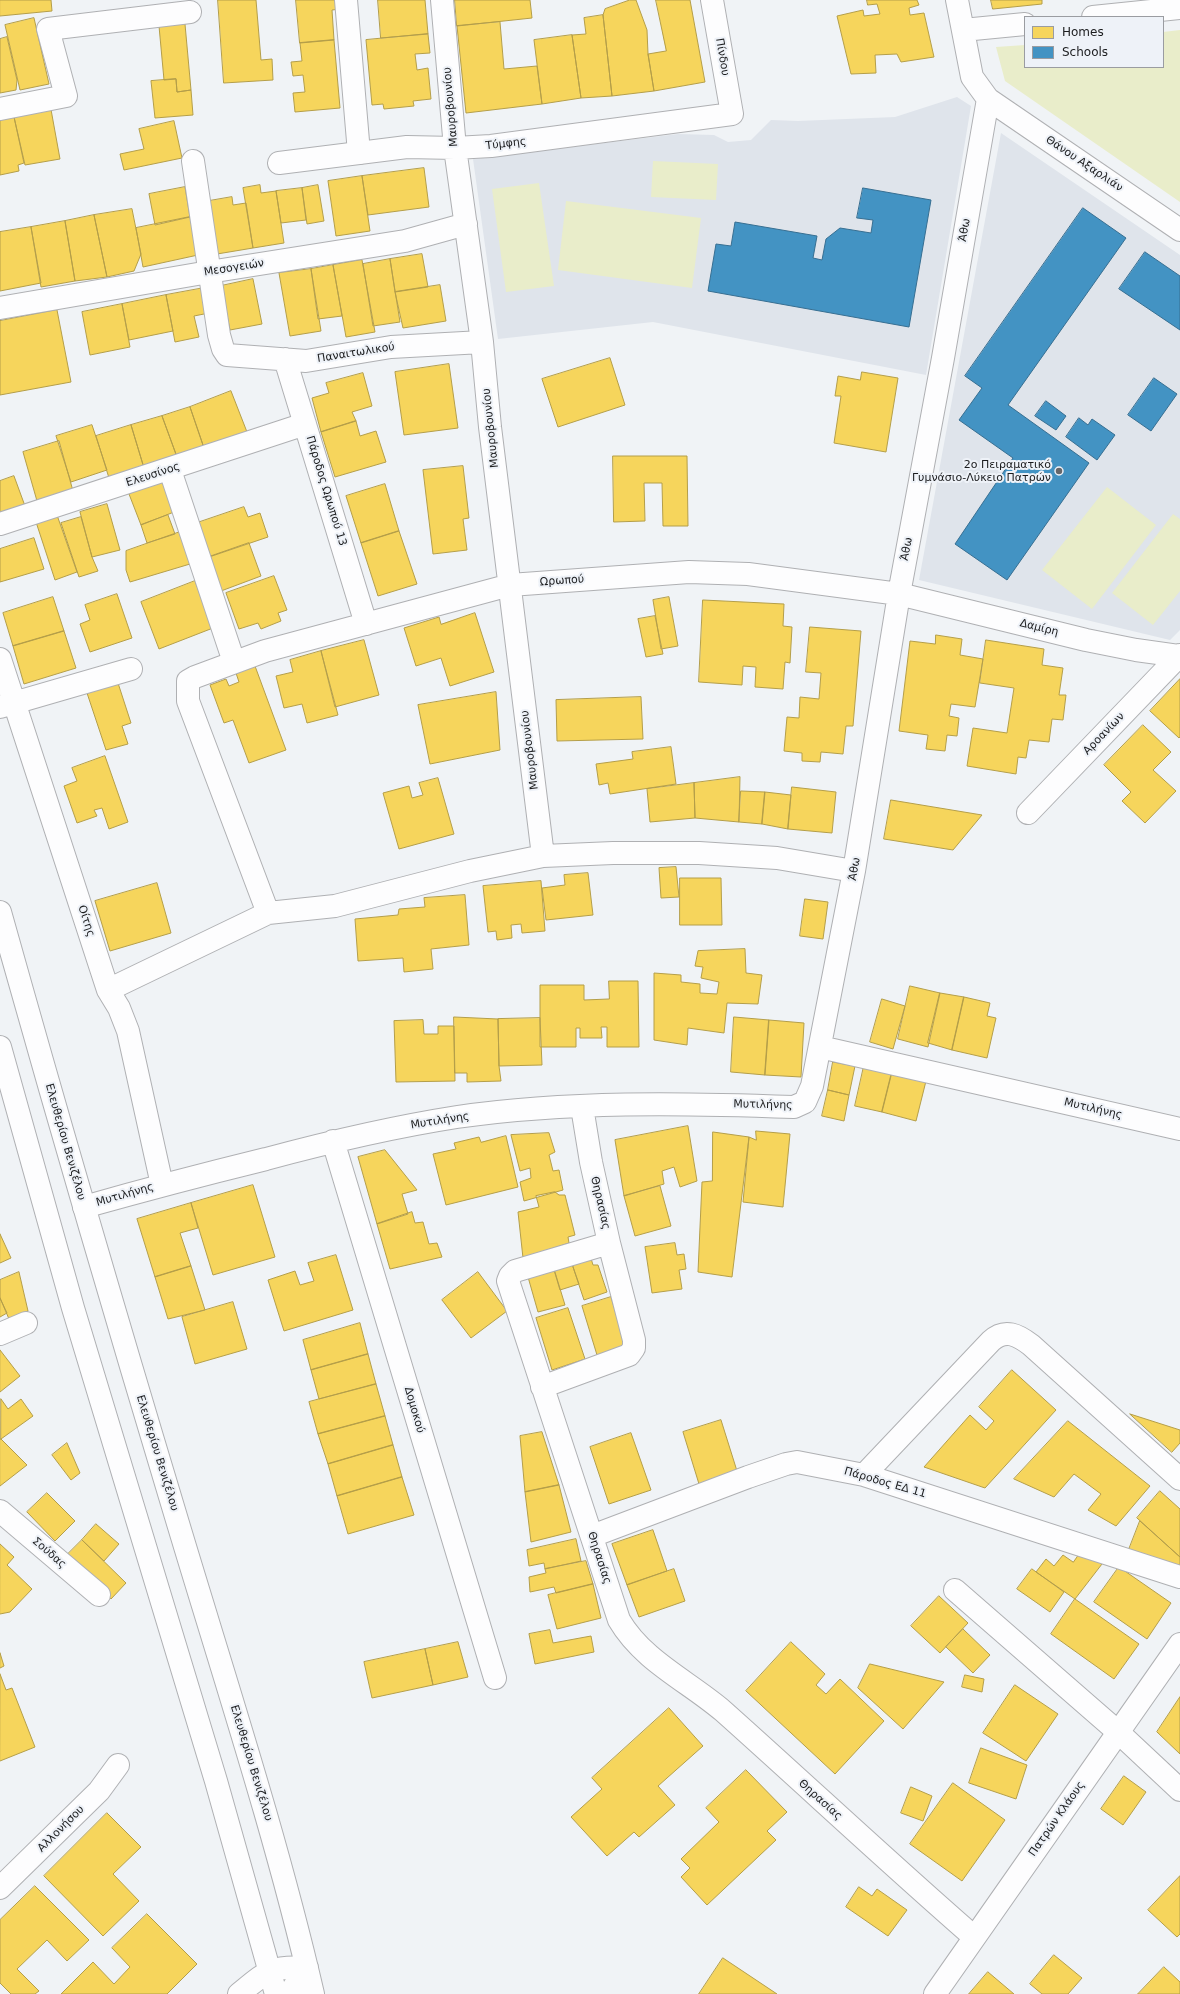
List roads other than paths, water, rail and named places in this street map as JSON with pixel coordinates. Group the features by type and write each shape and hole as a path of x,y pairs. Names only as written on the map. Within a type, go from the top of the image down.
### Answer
{"street":[{"path":"346,0 359,152"},
{"name":"Μαυροβουνίου","path":"442,0 455,148 482,342 490,427 543,856"},
{"name":"Πίνδου","path":"712,0 732,114"},
{"path":"957,0 972,77 988,99"},
{"path":"1096,16 1123,7 1180,8"},
{"path":"0,109 66,96 48,29 190,12"},
{"path":"963,30 1024,24"},
{"name":"Θάνου Αξαρλιάν","path":"988,99 1180,230"},
{"name":"Άθω","path":"805,1102 812,1086 854,871 899,594 943,358 988,99"},
{"name":"Τύμφης","path":"279,163 407,147 455,148 491,146 732,114"},
{"path":"193,161 209,272"},
{"name":"Μεσογειών","path":"0,308 405,240 466,224"},
{"name":"Παναιτωλικού","path":"209,272 220,341 223,349 229,356 306,361 391,347 482,342"},
{"name":"Πάροδος Ωρωπού 13","path":"285,359 366,624"},
{"name":"Ελευσίνος","path":"0,524 170,470 305,424"},
{"path":"170,470 234,662"},
{"name":"Ωρωπού","path":"268,913 188,701 188,681 205,672 265,651 510,585 689,572 748,574 899,594"},
{"name":"Δαμίρη","path":"899,594 1086,640 1180,656"},
{"name":"Αροανίων","path":"1028,814 1180,656"},
{"name":"Οίτης","path":"0,659 7,705 108,990 119,1008 128,1031 162,1185"},
{"path":"7,705 131,669"},
{"path":"108,990 268,913 335,906 470,872 543,856 613,853 699,853 778,858 854,871"},
{"name":"Ελευθερίου Βενιζέλου","path":"0,912 84,1207 269,1822 314,1994"},
{"path":"0,1047 73,1308 214,1774 276,1994"},
{"name":"Μυτιλήνης","path":"820,1047 1180,1129"},
{"name":"Μυτιλήνης","path":"84,1207 162,1185 333,1141 458,1117 582,1107 687,1103 794,1106 805,1102"},
{"name":"Θηρασίας","path":"582,1107 591,1162 609,1243 515,1271 510,1276 508,1281 619,1620 635,1643 722,1710 891,1865 974,1937"},
{"name":"Δομοκού","path":"333,1141 495,1678"},
{"path":"542,1387 629,1355 634,1348 634,1340 609,1243"},
{"path":"0,1334 26,1324"},
{"path":"864,1475 990,1341 1001,1334 1006,1333 1019,1337 1031,1345 1180,1479"},
{"name":"Πάροδος ΕΔ 11","path":"592,1536 786,1464 797,1462 864,1475 1180,1577"},
{"name":"Σούδας","path":"0,1511 99,1596"},
{"path":"955,1590 1118,1732 1180,1790"},
{"name":"Πατρών Κλάους","path":"935,1994 1180,1644"},
{"name":"Αλλονήσου","path":"0,1888 99,1791 118,1765"},
{"path":"239,1994 270,1970 286,1966 307,1968 289,1994"}],"place":[{"name":"2ο Πειραματικό Γυμνάσιο-Λύκειο Πατρών","path":"1059,471"}]}
